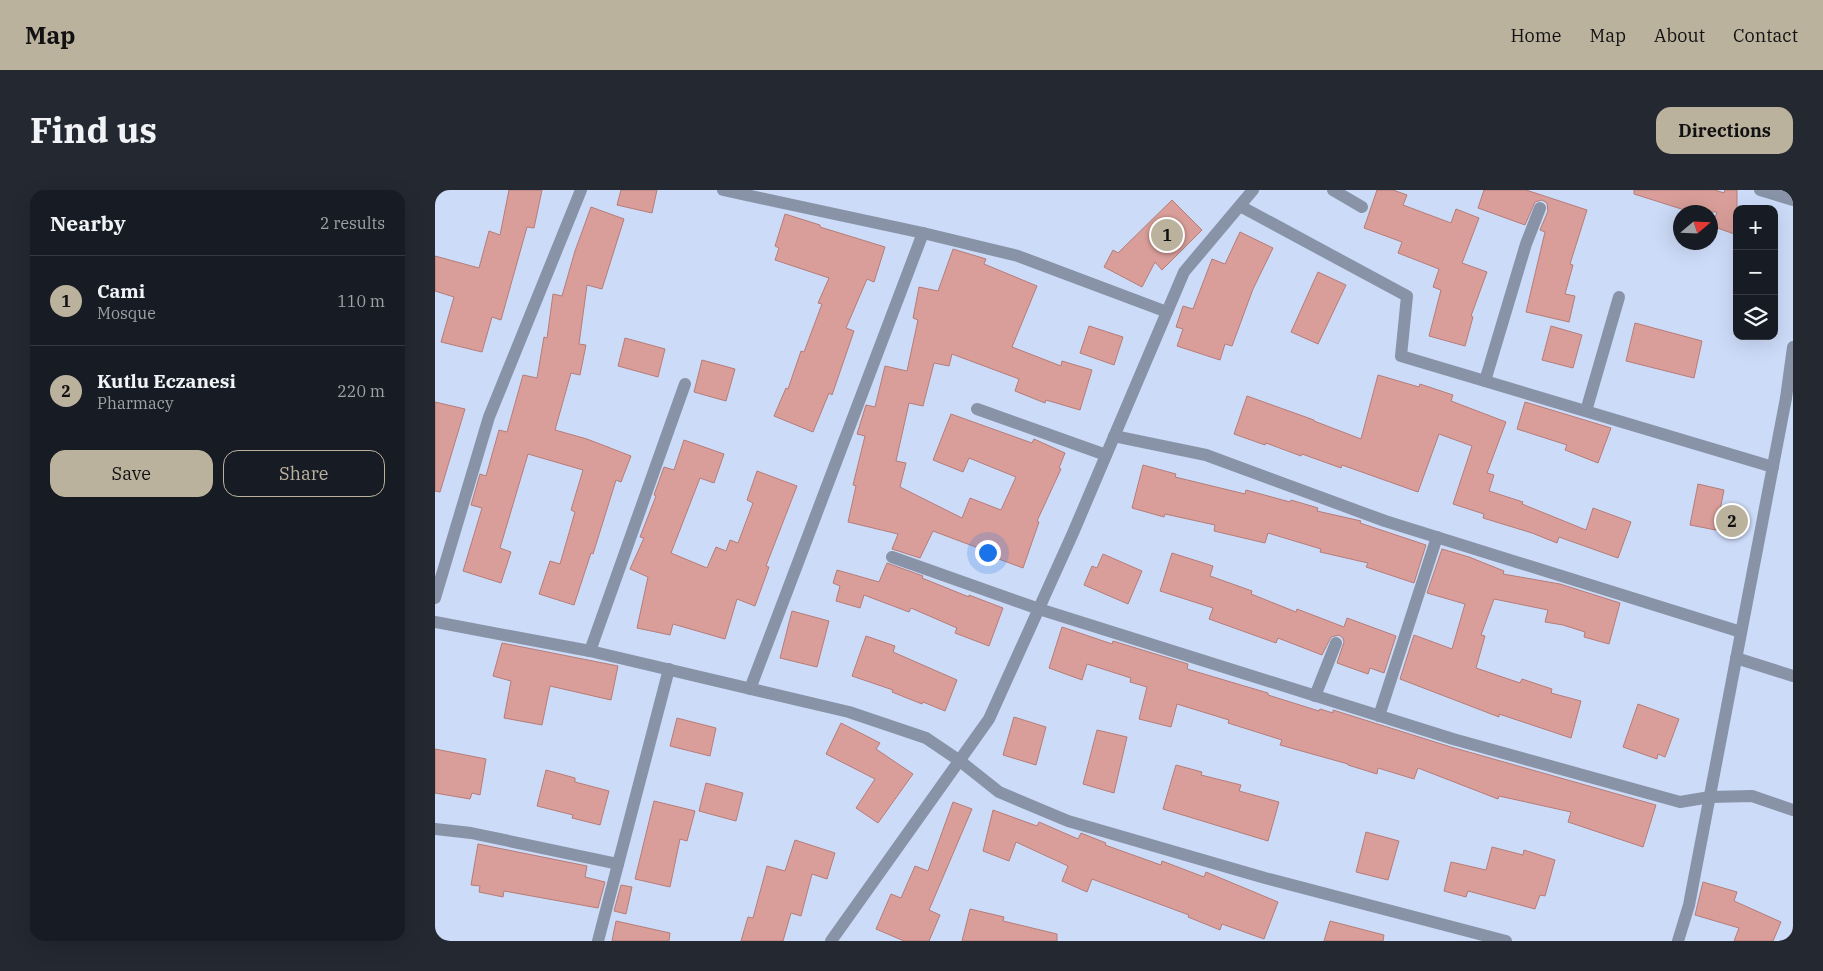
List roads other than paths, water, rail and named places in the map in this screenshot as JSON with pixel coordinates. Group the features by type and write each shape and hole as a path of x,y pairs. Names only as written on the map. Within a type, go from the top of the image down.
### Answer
{"street":[{"path":"435,598 489,417 581,190"},
{"path":"723,190 923,233 1018,256 1167,312"},
{"path":"831,941 989,719 1106,456 1184,272 1253,190"},
{"path":"1333,190 1362,207"},
{"path":"1760,190 1793,200"},
{"path":"1240,206 1407,296 1401,356 1773,467"},
{"path":"1485,381 1526,244 1540,208"},
{"path":"751,689 923,233"},
{"path":"1586,411 1619,297"},
{"path":"1678,941 1689,905 1786,398 1793,347"},
{"path":"590,651 685,384"},
{"path":"977,409 1106,456"},
{"path":"1114,436 1205,455 1385,521 1741,632"},
{"path":"1379,716 1437,537"},
{"path":"891,557 1039,609 1453,739 1681,802 1709,797 1752,796 1793,810"},
{"path":"435,622 590,651 849,712 926,738 999,792 1068,821 1265,878 1506,941"},
{"path":"1315,696 1336,643"},
{"path":"1736,658 1793,676"},
{"path":"598,941 669,669"},
{"path":"435,829 471,834 618,864"}],"place":[{"name":"Cami","path":"1167,235"},
{"name":"Kutlu Eczanesi","path":"1732,521"}]}
